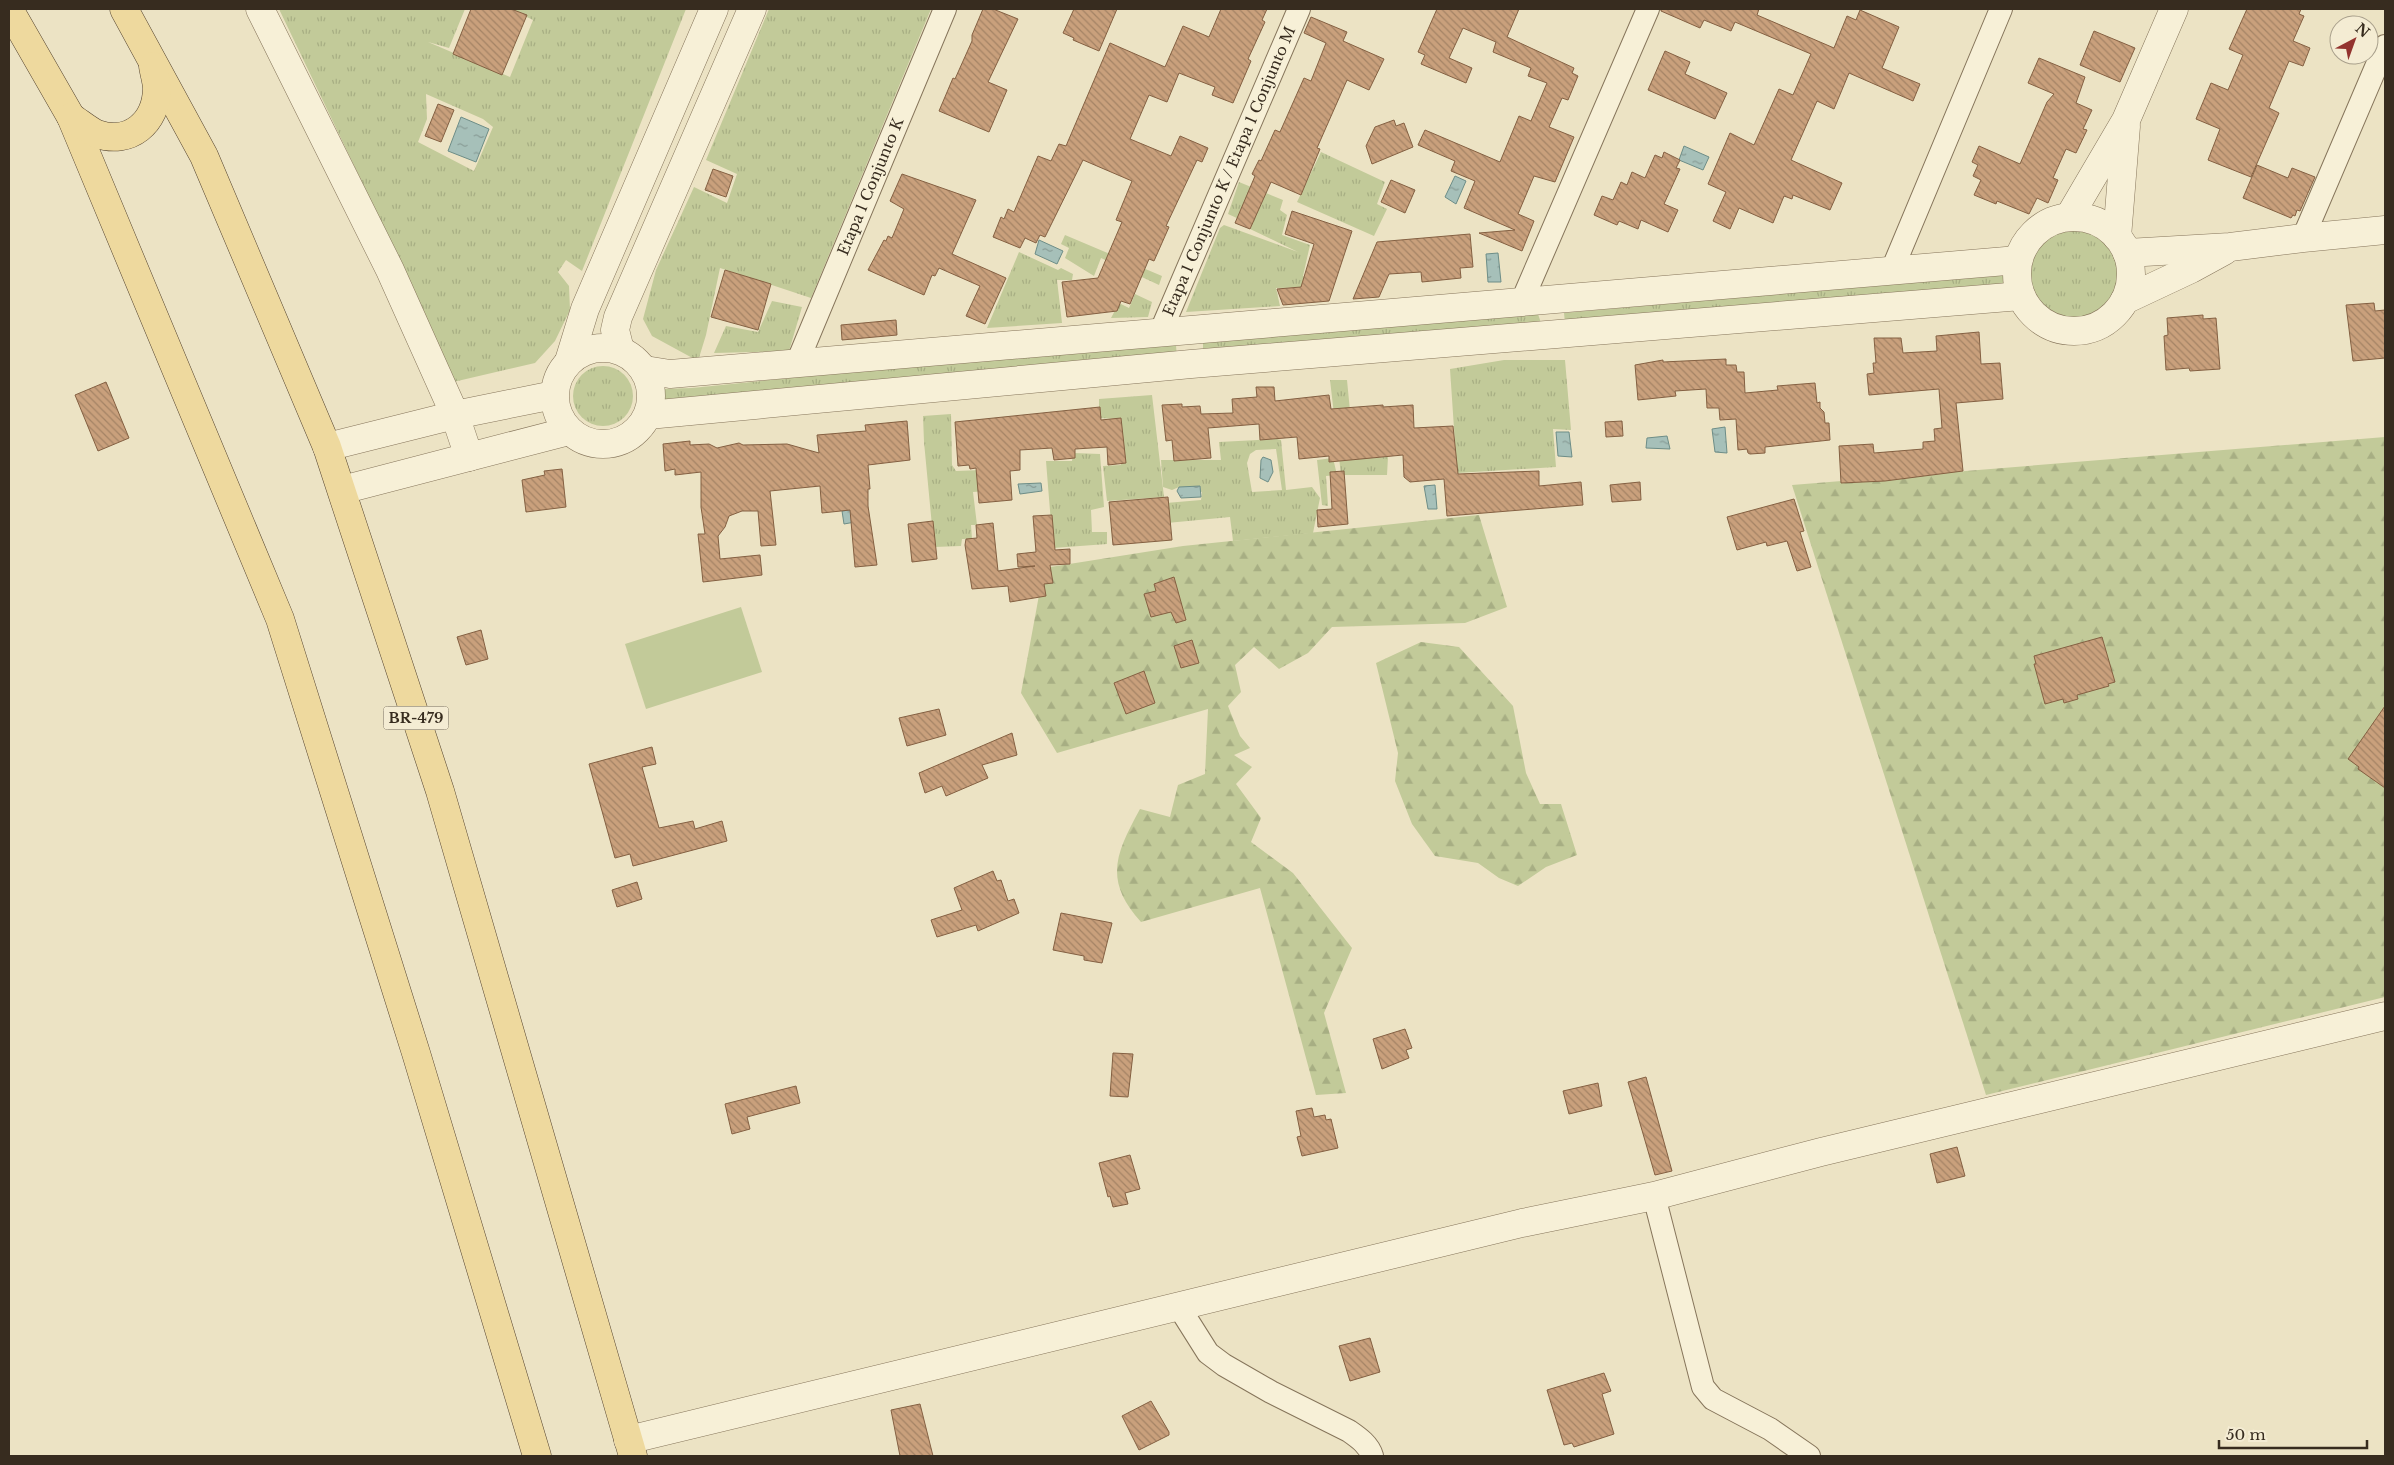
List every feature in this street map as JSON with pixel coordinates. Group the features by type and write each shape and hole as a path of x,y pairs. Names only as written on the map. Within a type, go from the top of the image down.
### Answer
{"main road":[{"path":"9,9 71,117 280,619 416,1053 537,1456"},
{"name":"BR-479","path":"124,9 204,156 328,447 440,791 631,1448"},
{"path":"71,117 97,133 123,138 138,131 152,112 157,89 151,57"}],"street":[{"path":"260,9 390,270 455,415 469,457"},
{"path":"569,361 584,351 602,347 620,350 634,358 645,370 651,385 652,400 648,416 638,431 622,441 604,445 585,442 569,431 558,415 554,395 558,376 569,361 585,309 714,9"},
{"path":"620,350 615,330 618,317 752,9"},
{"name":"Etapa 1 Conjunto K","path":"796,363 945,9"},
{"name":"Etapa 1 Conjunto K / Etapa 1 Conjunto M","path":"1160,333 1299,9"},
{"path":"1522,301 1648,9"},
{"path":"1892,270 2001,9"},
{"path":"2069,217 2126,120 2174,9"},
{"path":"2303,238 2385,46"},
{"path":"2126,120 2122,245 2131,277 2125,300 2114,315 2099,325 2082,331 2063,330 2045,324 2031,312 2021,296 2016,279 2018,260 2025,244 2036,230 2051,221 2069,217 2087,219 2103,225 2122,245 2230,248 2303,238 2385,230"},
{"path":"2125,300 2191,270 2230,248"},
{"path":"645,370 670,374 1189,332 1551,298 2018,260"},
{"path":"648,416 1191,364 2021,296"},
{"path":"1551,298 1555,334"},
{"path":"1189,332 1191,364"},
{"path":"328,447 455,415 554,395"},
{"path":"342,490 569,431"},
{"path":"631,1448 1179,1307 1522,1223 1654,1196 1821,1152 2385,1016"},
{"path":"1654,1196 1703,1387 1713,1399 1770,1429 1809,1456"},
{"path":"1179,1307 1208,1353 1224,1365 1271,1392 1354,1435 1371,1451 1372,1456"}],"green space":[{"path":"279,9 465,9 449,48 428,42 510,77 533,20 511,9 686,9 582,271 566,260 558,272 569,286 570,310 555,341 535,363 449,383 371,201","holes":["426,94 483,119 493,127 474,171 418,142 427,119"]},
{"path":"769,9 931,9 811,298 720,268 706,335 698,361 652,336 643,319 656,270 694,187 727,203 737,174 706,160"},
{"path":"1321,152 1385,182 1377,204 1387,209 1374,236 1297,202"},
{"path":"1239,182 1283,200 1280,210 1287,215 1282,235 1310,245 1303,276 1325,287 1276,288 1280,306 1186,312 1220,228 1224,225 1298,252 1250,229 1252,225 1228,214"},
{"path":"2074,229 2091,232 2106,242 2116,257 2119,274 2116,291 2106,306 2091,316 2074,319 2057,316 2042,306 2032,291 2029,274 2032,257 2042,242 2057,232"},
{"path":"1065,235 1162,276 1159,285 1101,258 1094,276 1065,258 1069,248 1061,244"},
{"path":"1019,252 1058,270 1061,268 1073,274 1072,280 1057,280 1062,323 987,328"},
{"path":"2003,274 2004,287 1565,323 1564,313"},
{"path":"1135,294 1152,302 1148,317 1111,318 1119,303 1129,308"},
{"path":"772,301 802,307 789,351 714,353 726,326 758,332"},
{"path":"1538,314 1541,323 1203,355 1203,342"},
{"path":"1176,345 1177,359 661,401 661,389 692,388 819,375"},
{"path":"1504,360 1565,360 1571,430 1553,429 1556,467 1457,473 1450,369"},
{"path":"603,366 620,371 628,379 633,396 628,413 620,421 603,426 586,421 578,413 573,396 578,379 586,371"},
{"path":"1330,380 1347,380 1353,442 1351,458 1388,457 1387,475 1341,475"},
{"path":"1152,395 1164,497 1107,501 1103,466 1121,465 1118,419 1099,418 1099,399"},
{"path":"951,414 952,465 956,471 982,470 986,491 973,492 977,525 971,525 972,539 962,539 961,546 934,547 923,416"},
{"path":"2385,437 2385,997 1986,1095 1792,485"},
{"path":"1281,440 1286,490 1312,487 1320,498 1313,533 1233,541 1230,517 1167,523 1166,503 1201,500 1202,492 1179,487 1172,490 1163,487 1161,460 1221,460 1219,442","holes":["1276,449 1282,490 1252,492 1247,463 1250,454 1256,450"]},
{"path":"1073,453 1100,454 1104,507 1091,510 1092,532 1107,532 1107,544 1053,548 1046,461 1072,461"},
{"path":"1333,458 1337,475 1326,476 1328,506 1322,505 1317,460"},
{"path":"1479,515 1507,607 1465,623 1332,627 1308,653 1279,669 1254,647 1235,665 1241,692 1228,706 1240,736 1250,748 1234,755 1252,767 1236,784 1261,818 1251,842 1293,873 1352,948 1324,1013 1346,1093 1316,1095 1260,888 1141,922 1121,893 1117,866 1125,839 1140,809 1170,817 1178,785 1205,774 1208,709 1057,753 1021,693 1044,568 1183,546"},
{"path":"741,607 762,672 646,709 625,644"},
{"path":"1421,642 1459,647 1513,706 1526,773 1540,804 1561,804 1577,855 1546,867 1518,886 1499,878 1478,863 1435,856 1412,824 1395,781 1398,753 1376,663"}],"water":[{"path":"461,117 489,129 476,162 448,151"},
{"path":"1684,146 1709,157 1703,170 1679,160"},
{"path":"1455,176 1466,181 1456,204 1445,197"},
{"path":"1039,240 1063,251 1057,264 1035,254"},
{"path":"1498,253 1501,282 1488,282 1486,254"},
{"path":"1725,427 1727,453 1715,452 1712,429"},
{"path":"1556,432 1569,432 1572,457 1558,456"},
{"path":"1667,436 1670,449 1646,448 1647,438"},
{"path":"1263,457 1271,460 1273,472 1268,482 1260,478 1261,460"},
{"path":"1041,483 1042,491 1020,494 1018,484"},
{"path":"1435,485 1437,509 1428,509 1424,486"},
{"path":"1200,486 1201,497 1181,498 1177,491 1179,487"},
{"path":"863,508 866,520 844,524 842,511"}],"building":[{"path":"471,9 511,9 527,15 502,75 453,54"},
{"path":"983,9 993,9 1018,19 988,82 1007,90 989,132 939,111 972,41 972,35"},
{"path":"1074,9 1117,9 1099,51 1073,40 1074,38 1063,33"},
{"path":"1221,9 1267,9 1262,20 1265,22 1248,59 1251,61 1233,103 1212,95 1215,87 1179,73 1167,102 1149,95 1130,139 1171,156 1180,136 1208,148 1202,162 1197,160 1166,226 1169,227 1154,261 1149,259 1130,304 1121,301 1117,311 1067,317 1062,282 1098,278 1122,222 1116,220 1132,181 1083,160 1045,237 1040,235 1036,243 1025,238 1020,248 993,237 1001,217 1004,219 1008,209 1014,212 1038,156 1051,161 1059,144 1066,146 1110,43 1165,67 1183,26 1209,37"},
{"path":"1437,9 1519,9 1507,37 1574,68 1572,73 1578,76 1568,100 1562,98 1549,127 1574,137 1555,182 1534,176 1518,214 1534,221 1522,251 1479,233 1515,230 1464,208 1475,181 1451,171 1455,161 1418,145 1425,130 1500,162 1519,116 1531,121 1547,83 1528,76 1531,68 1493,52 1496,42 1463,28 1449,58 1472,68 1466,83 1421,64 1425,55 1418,52"},
{"path":"1661,9 1759,9 1757,15 1834,48 1847,16 1856,20 1860,10 1899,27 1882,68 1920,84 1913,101 1849,73 1834,109 1817,101 1791,160 1842,183 1830,210 1793,195 1792,199 1784,196 1773,223 1739,208 1730,229 1713,221 1726,192 1708,184 1730,133 1754,145 1779,89 1793,95 1811,54 1735,22 1731,31 1704,20 1700,28 1661,11"},
{"path":"2247,9 2301,9 2299,14 2304,16 2293,41 2310,48 2303,66 2289,61 2269,108 2279,113 2251,177 2208,160 2220,129 2196,119 2211,83 2228,90 2243,55 2229,49"},
{"path":"1311,17 1347,32 1343,41 1384,59 1369,90 1347,80 1317,148 1320,149 1301,195 1271,182 1250,229 1235,223 1255,176 1252,174 1259,160 1261,161 1275,130 1280,132 1304,78 1311,81 1326,43 1304,33"},
{"path":"2094,31 2135,48 2120,82 2080,65"},
{"path":"1665,51 1690,62 1685,74 1727,93 1715,119 1648,90"},
{"path":"2039,58 2085,77 2076,103 2092,110 2083,129 2087,130 2076,153 2066,149 2053,178 2058,180 2048,203 2037,198 2029,214 1997,201 1996,204 1974,195 1981,180 1973,176 1978,165 1972,162 1979,146 2020,164 2047,102 2054,94 2028,83"},
{"path":"438,104 454,110 441,142 425,136"},
{"path":"1394,120 1396,126 1404,123 1413,147 1372,164 1366,146 1375,127"},
{"path":"1664,152 1680,160 1676,168 1680,169 1664,204 1678,210 1668,232 1641,220 1638,229 1619,221 1617,225 1594,215 1602,196 1613,200 1621,182 1627,185 1632,172 1645,178 1655,155 1662,158"},
{"path":"2257,165 2288,178 2292,168 2315,177 2300,211 2297,210 2295,216 2293,215 2291,218 2243,198"},
{"path":"713,169 733,176 726,197 705,190"},
{"path":"902,174 976,200 952,254 1006,278 985,324 966,316 980,286 939,268 935,276 932,275 924,295 868,270 884,240 886,241 888,236 892,238 904,209 890,201"},
{"path":"1391,180 1415,190 1405,213 1381,202"},
{"path":"1292,211 1352,231 1329,301 1283,305 1277,289 1301,287 1314,244 1285,234"},
{"path":"1470,234 1473,267 1460,268 1461,278 1422,282 1421,272 1389,274 1379,297 1353,299 1377,242"},
{"path":"725,270 771,284 758,330 711,317"},
{"path":"2374,303 2375,311 2385,310 2385,358 2353,361 2346,305"},
{"path":"2203,315 2203,319 2216,318 2220,369 2190,371 2189,368 2166,370 2164,336 2168,335 2167,318"},
{"path":"896,320 897,335 842,340 841,325"},
{"path":"1979,332 1981,364 2000,363 2003,399 1956,403 1963,471 1885,481 1841,483 1839,446 1873,444 1874,453 1923,449 1923,442 1935,441 1934,429 1942,428 1939,389 1869,395 1867,374 1874,373 1873,363 1876,363 1874,338 1901,338 1903,353 1937,351 1936,336"},
{"path":"1726,359 1726,365 1736,365 1737,372 1744,372 1745,393 1778,390 1777,386 1815,383 1817,403 1820,402 1820,408 1824,412 1825,423 1829,423 1830,440 1765,447 1765,453 1750,454 1747,449 1738,450 1736,419 1720,420 1719,408 1707,408 1706,389 1675,391 1676,396 1638,400 1635,365 1663,360 1663,362"},
{"path":"106,382 129,438 98,451 75,395"},
{"path":"1256,387 1274,387 1275,401 1329,395 1331,409 1413,405 1414,428 1453,426 1458,474 1539,471 1539,486 1581,482 1583,505 1447,516 1444,479 1410,482 1404,477 1403,455 1329,462 1329,456 1299,459 1297,437 1260,440 1259,424 1208,428 1211,458 1174,461 1172,440 1166,441 1162,405 1182,404 1182,407 1200,406 1201,414 1233,413 1232,399 1257,397"},
{"path":"1100,407 1101,420 1121,418 1126,463 1108,465 1107,447 1075,449 1075,458 1054,460 1052,448 1020,450 1020,470 1010,471 1012,500 979,503 976,468 970,469 969,465 958,466 955,422"},
{"path":"907,421 910,460 868,465 870,489 868,489 868,506 877,565 855,567 850,510 822,513 820,486 770,491 776,545 761,546 758,511 742,511 729,516 725,527 718,536 720,559 760,555 762,575 703,582 698,534 705,534 701,507 701,472 675,475 675,469 665,471 663,444 690,441 690,445 709,444 717,448 739,443 743,445 787,444 819,453 817,435 866,431 865,425"},
{"path":"1622,421 1623,436 1606,437 1605,422"},
{"path":"562,469 566,507 526,512 522,480 545,475 544,471"},
{"path":"1344,471 1348,524 1318,527 1317,510 1332,509 1330,472"},
{"path":"1640,482 1641,500 1612,502 1610,485"},
{"path":"1168,497 1172,540 1113,545 1109,502"},
{"path":"1794,499 1804,531 1800,532 1811,567 1797,571 1787,541 1767,546 1766,542 1737,550 1727,517"},
{"path":"1052,515 1055,550 1070,549 1070,564 1050,565 1053,583 1044,584 1046,596 1010,602 1008,586 972,589 965,545 966,539 977,538 976,525 993,523 998,571 1035,566 1018,567 1017,554 1036,552 1033,516"},
{"path":"933,521 937,559 912,562 908,524"},
{"path":"1174,577 1186,620 1176,623 1171,612 1151,617 1144,594 1156,591 1154,584"},
{"path":"481,630 488,659 466,665 457,637"},
{"path":"2102,637 2115,682 2108,684 2109,686 2077,695 2078,699 2064,703 2063,699 2045,704 2034,664 2036,664 2034,656"},
{"path":"1192,640 1199,663 1181,668 1174,646"},
{"path":"1144,671 1155,703 1126,714 1114,683"},
{"path":"2385,706 2385,788 2358,769 2359,767 2348,759"},
{"path":"939,709 946,735 907,746 899,718"},
{"path":"1012,733 1017,755 982,765 988,778 946,796 942,786 925,793 919,773"},
{"path":"652,747 656,764 642,767 659,828 693,821 695,829 722,821 727,841 633,866 630,854 615,858 589,764"},
{"path":"993,871 997,881 1001,880 1008,901 1014,899 1019,913 978,931 976,925 937,937 931,920 962,910 954,888"},
{"path":"637,882 642,899 617,907 612,890"},
{"path":"1061,913 1112,923 1102,963 1084,960 1084,956 1053,950"},
{"path":"1405,1029 1412,1048 1406,1050 1409,1058 1382,1069 1373,1039"},
{"path":"1113,1053 1133,1054 1128,1097 1110,1096"},
{"path":"1646,1077 1672,1171 1655,1175 1628,1082"},
{"path":"1598,1083 1602,1106 1569,1114 1563,1091"},
{"path":"796,1086 800,1103 747,1117 750,1129 732,1134 725,1104"},
{"path":"1312,1108 1314,1117 1325,1115 1326,1120 1331,1119 1338,1148 1302,1156 1297,1137 1301,1136 1296,1111"},
{"path":"1957,1147 1965,1176 1937,1183 1930,1154"},
{"path":"1130,1155 1140,1189 1125,1193 1128,1204 1113,1207 1110,1196 1108,1197 1099,1163"},
{"path":"1370,1338 1380,1372 1350,1381 1339,1346"},
{"path":"1604,1373 1611,1391 1602,1394 1614,1434 1574,1447 1572,1443 1564,1445 1547,1390"},
{"path":"1151,1401 1169,1435 1139,1450 1122,1416"},
{"path":"920,1404 933,1456 900,1456 891,1410"}]}
